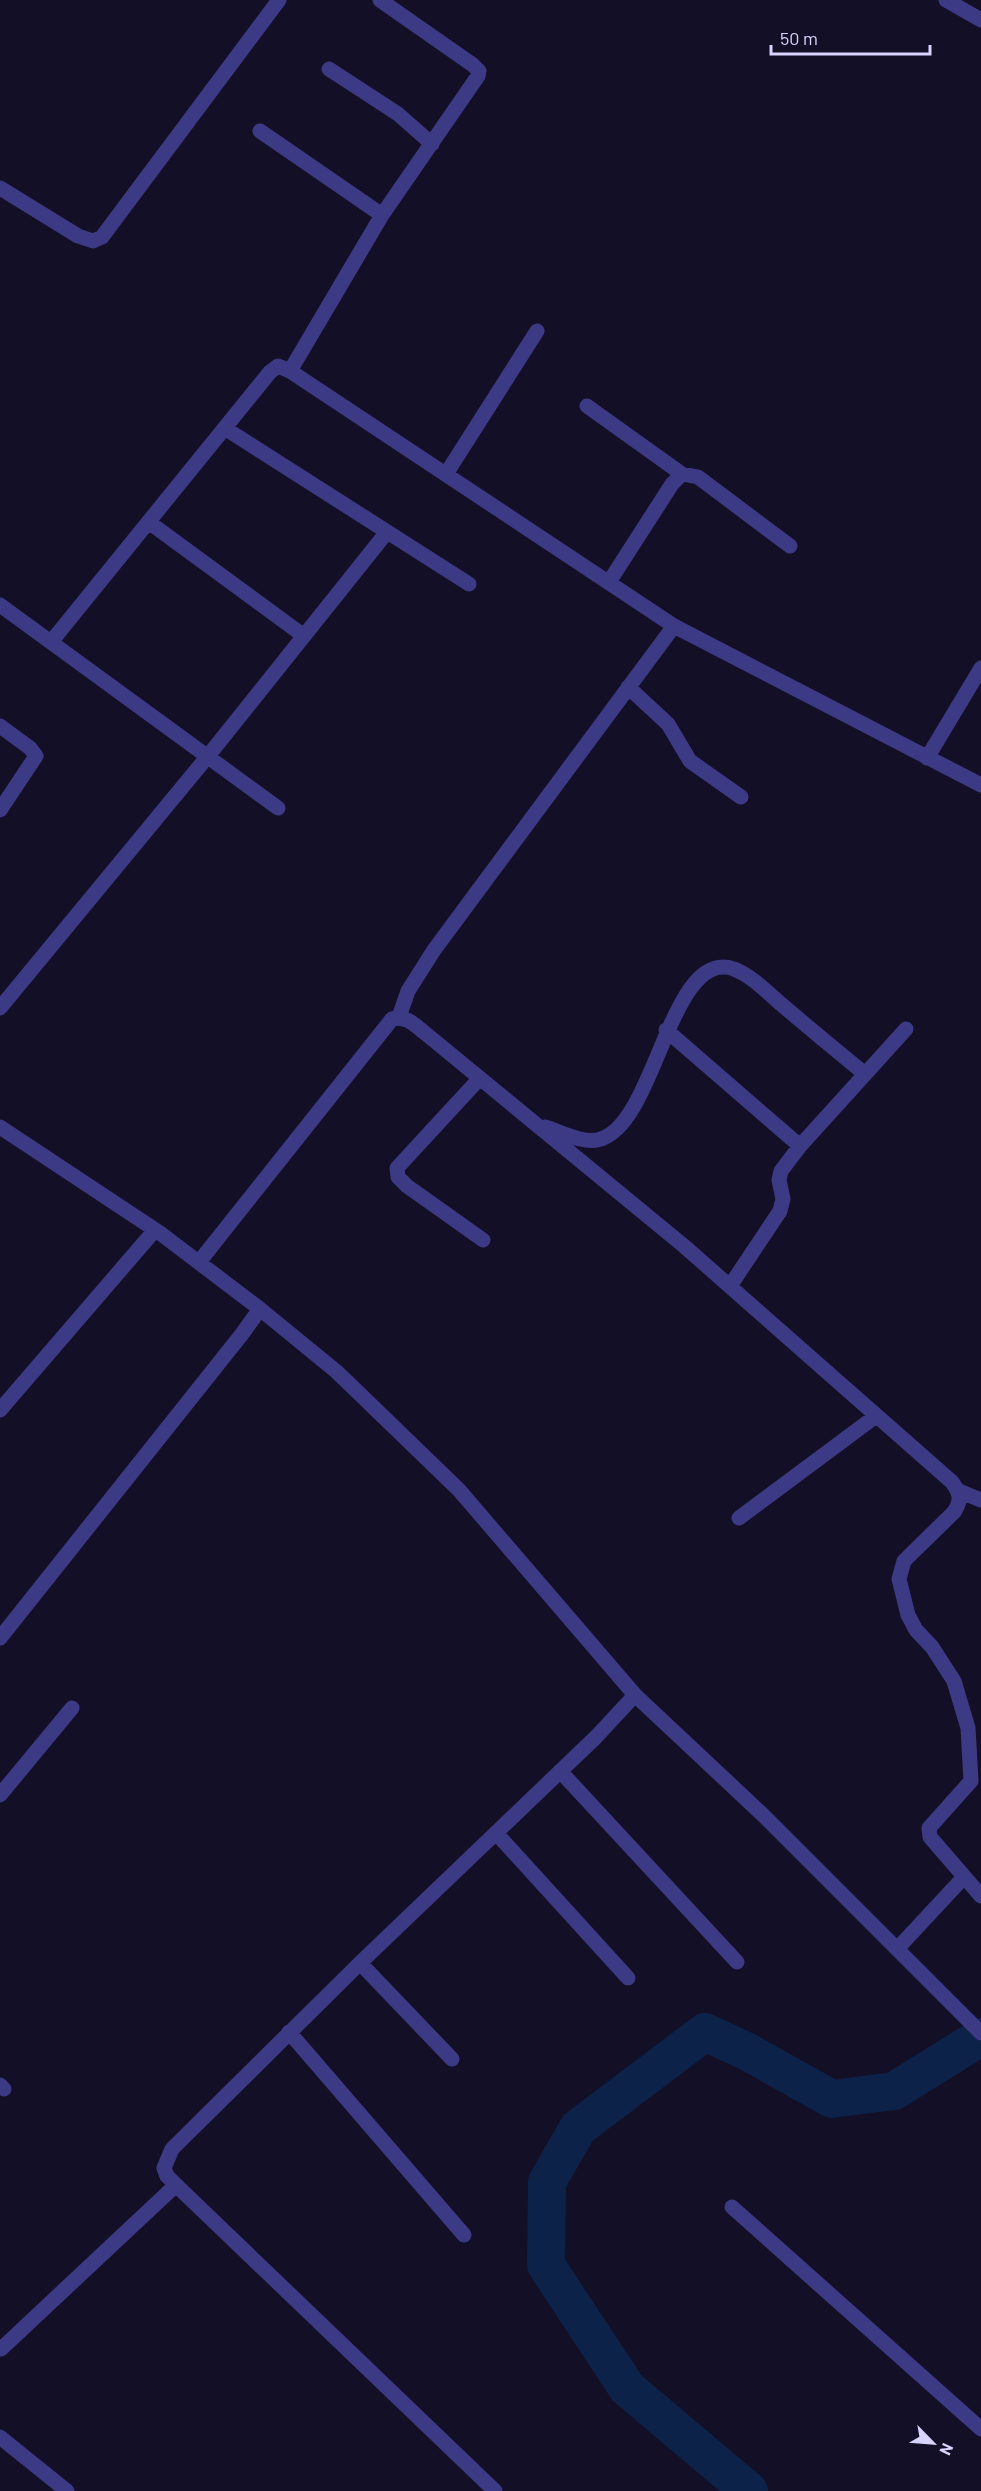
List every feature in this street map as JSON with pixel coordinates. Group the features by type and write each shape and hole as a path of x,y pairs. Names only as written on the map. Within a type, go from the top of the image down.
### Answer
{"street":[{"path":"0,188 78,236 93,241 102,237 279,0"},
{"path":"290,371 382,215 474,82 479,71 380,0"},
{"path":"946,0 979,15"},
{"path":"329,69 398,114 432,144"},
{"path":"260,131 382,215"},
{"path":"446,474 537,331"},
{"path":"51,642 150,523 270,372 278,366 290,371 674,626 981,786"},
{"path":"587,406 682,474 698,477 790,546"},
{"path":"226,429 469,584"},
{"path":"609,582 672,484 682,474"},
{"path":"150,523 304,636"},
{"path":"0,1008 208,756 387,532"},
{"path":"0,605 278,808"},
{"path":"399,1017 408,991 434,950 674,626"},
{"path":"927,758 981,668"},
{"path":"628,687 668,724 690,761 741,797"},
{"path":"0,726 30,748 36,756 0,810"},
{"path":"537,1125 585,1140 601,1140 618,1130 640,1099 666,1030 699,978 710,968 720,966 749,977 864,1074"},
{"path":"199,1262 392,1019 399,1017 408,1020 480,1078 730,1286 952,1482 959,1491 981,1500"},
{"path":"730,1286 780,1210 783,1199 779,1180 781,1171 800,1146 906,1029"},
{"path":"666,1030 800,1146"},
{"path":"480,1078 397,1168 398,1177 407,1186 483,1240"},
{"path":"0,1127 155,1230 260,1309 337,1372 459,1490 635,1695 763,1815 981,2033"},
{"path":"3,1400 155,1230"},
{"path":"0,1638 260,1309"},
{"path":"739,1518 876,1416"},
{"path":"959,1491 960,1502 954,1512 904,1561 899,1580 908,1615 916,1630 932,1647 954,1681 968,1728 971,1781 929,1828 930,1837 981,1896"},
{"path":"495,2491 176,2185 167,2176 164,2168 172,2149 635,1695"},
{"path":"0,1796 72,1708"},
{"path":"560,1771 737,1962"},
{"path":"496,1833 628,1978"},
{"path":"897,1949 964,1877"},
{"path":"360,1963 452,2059"},
{"path":"290,2032 464,2235"},
{"path":"0,2349 176,2185"},
{"path":"732,2207 981,2429"},
{"path":"0,2437 67,2491"}],"waterway":[{"path":"749,2491 627,2388 546,2265 547,2182 578,2128 705,2032 746,2051 832,2099 894,2091 981,2037"}]}
